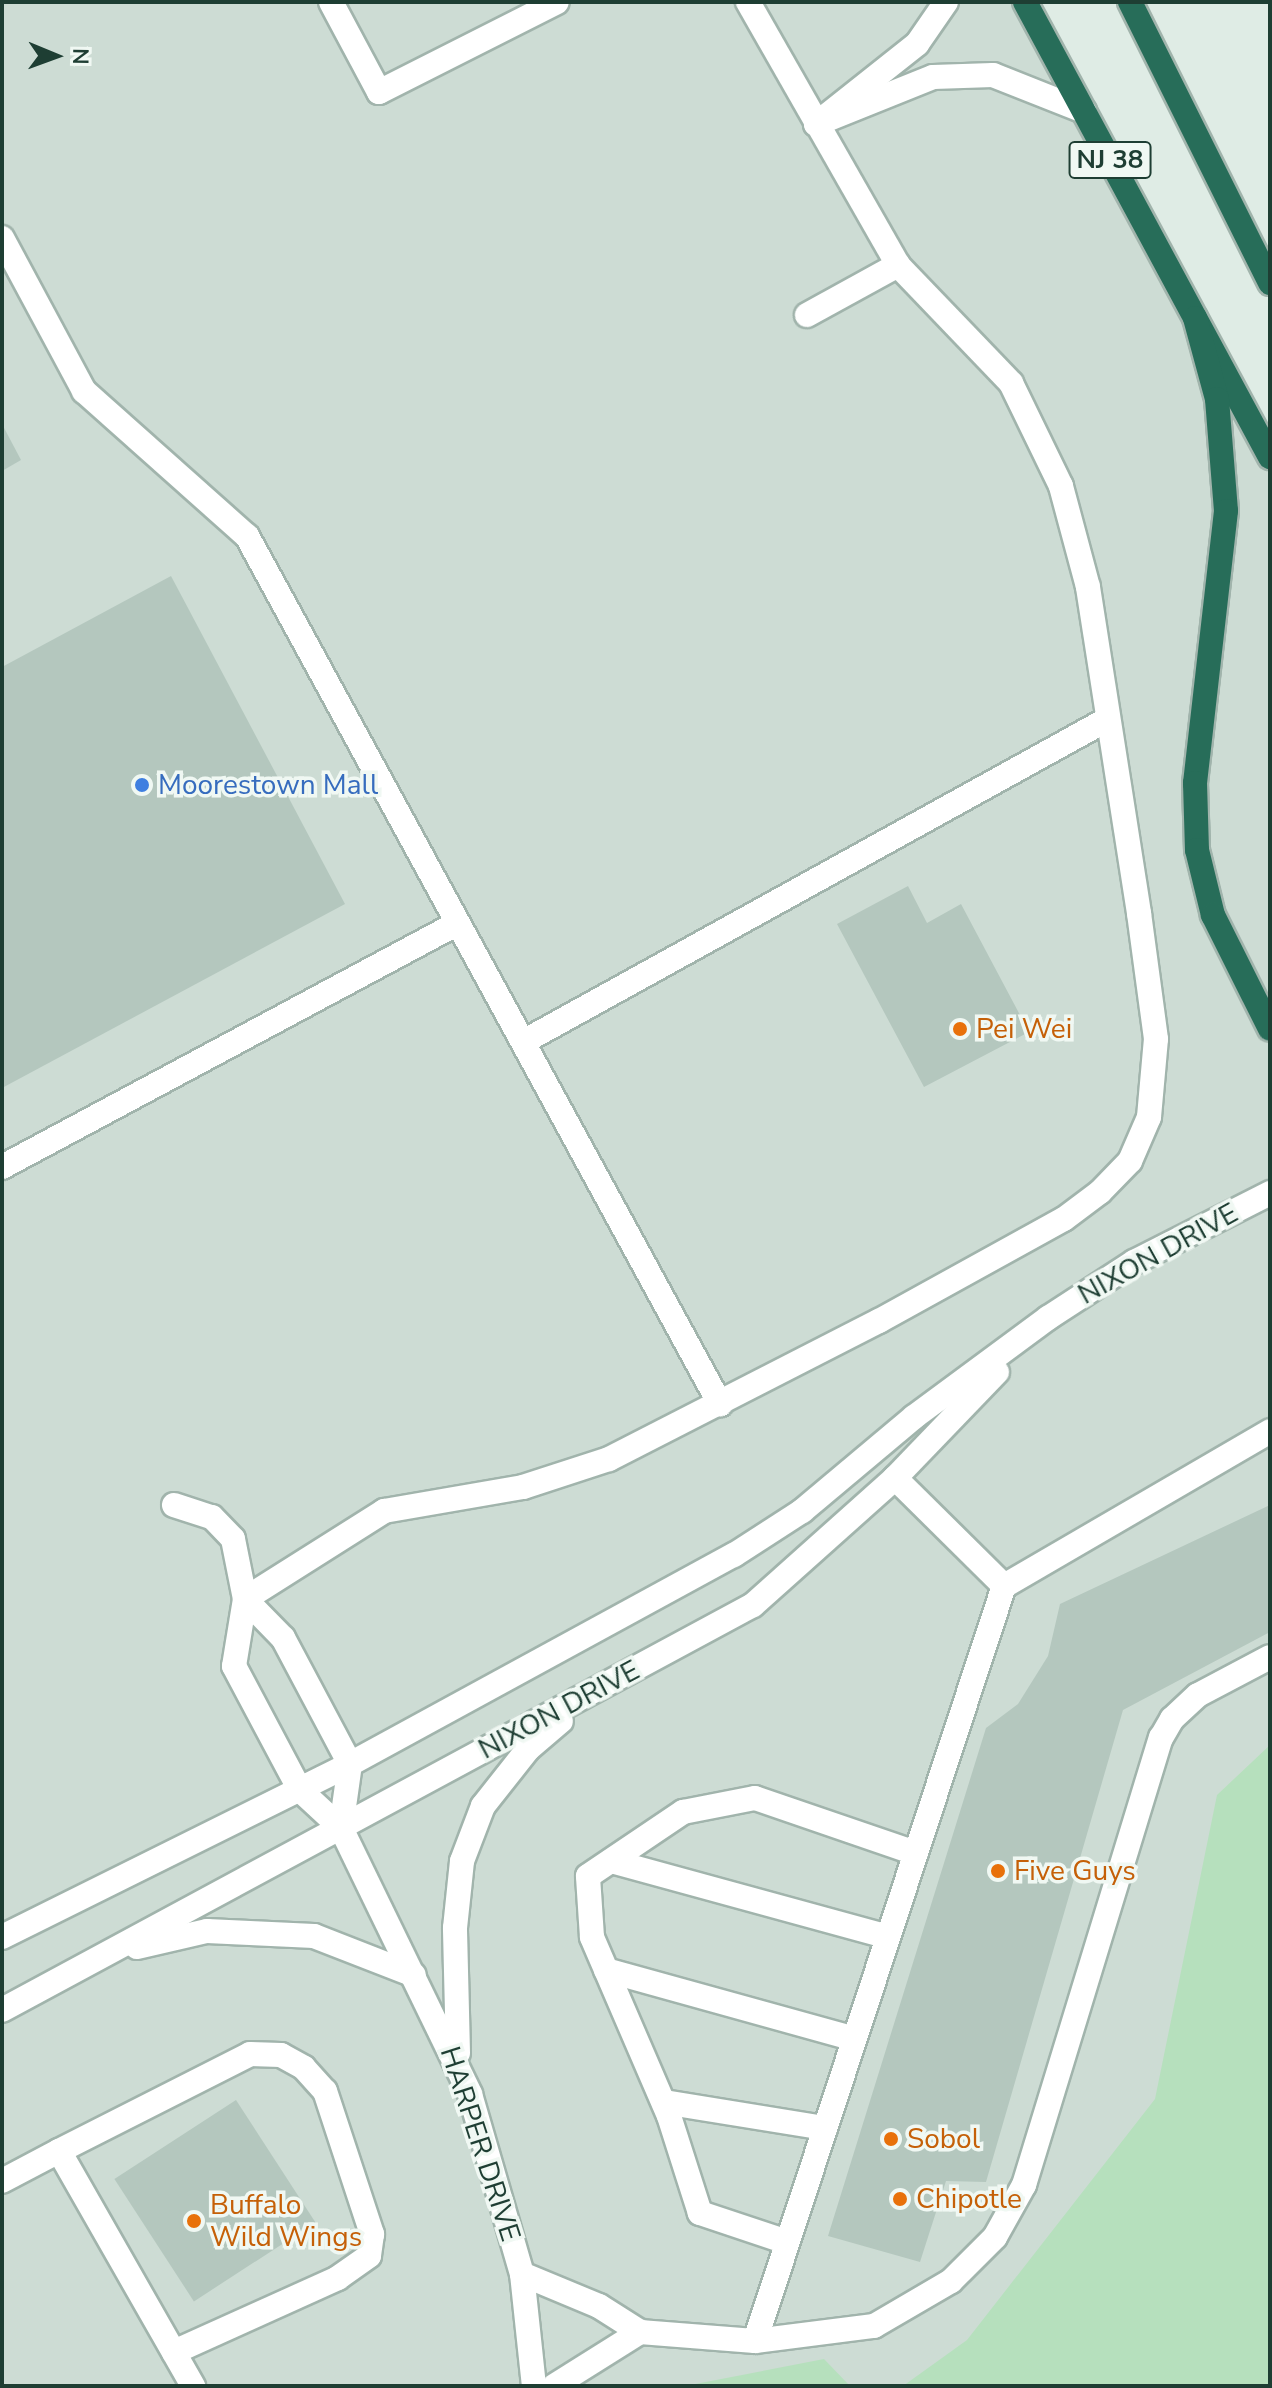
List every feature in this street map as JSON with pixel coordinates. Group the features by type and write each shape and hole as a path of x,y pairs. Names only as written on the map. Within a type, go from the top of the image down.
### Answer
{"highway":[{"name":"NJ 38","path":"1025,2 1270,457"},
{"name":"NJ 38","path":"1130,2 1270,283"},
{"path":"1195,318 1217,399 1226,511 1195,783 1197,850 1213,915 1270,1029"}],"street":[{"path":"331,2 379,92 557,2"},
{"path":"245,1599 384,1511 523,1487 580,1469 720,1404 1064,1219 1130,1161 1149,1117 1156,1039 1088,587 1051,459 1011,383 898,265 748,2"},
{"path":"816,124 917,44 946,2"},
{"path":"816,124 933,77 993,75 1084,111"},
{"path":"2,238 84,391 247,536 720,1404"},
{"path":"807,315 898,265"},
{"path":"523,1042 1106,720"},
{"path":"2,1167 458,923"},
{"name":"NIXON DRIVE","path":"2,1937 300,1790 661,1595 802,1511 914,1417 1048,1318 1134,1262 1270,1193"},
{"name":"NIXON DRIVE","path":"2,2010 753,1605 895,1478 1048,1318"},
{"path":"755,2341 1004,1586 1270,1431"},
{"path":"895,1478 1004,1586"},
{"path":"174,1505 212,1517 233,1539 245,1599 283,1638 350,1764 341,1828"},
{"name":"HARPER DRIVE","path":"245,1599 234,1666 300,1790 341,1828 459,2068 491,2157 522,2274 534,2386"},
{"path":"522,2274 599,2306 640,2332 755,2341 874,2326 951,2281 995,2237 1024,2185 1161,1738 1172,1719 1198,1695 1270,1657"},
{"path":"459,2068 455,1928 462,1861 492,1795 528,1749 596,1690"},
{"path":"787,2242 700,2213 664,2102 592,1937 588,1876 683,1812 755,1798 916,1853"},
{"path":"611,1861 888,1937"},
{"path":"108,1953 207,1931 257,1930 314,1936 414,1975"},
{"path":"606,1970 854,2039"},
{"path":"2,2181 250,2054 281,2055 304,2068 325,2091 372,2234 369,2256 338,2278 174,2352"},
{"path":"664,2102 825,2128"},
{"path":"59,2151 193,2386"},
{"path":"554,2386 640,2332"}],"shaded area":[{"name":"Moorestown Mall","path":"2,2 1025,2 1270,457 1270,2386 2,2386"}],"green space":[{"path":"1270,1745 1270,2386 903,2386 967,2340 1155,2099 1217,1795"},
{"path":"824,2359 850,2386 685,2386"}],"building":[{"path":"2,424 21,460 2,471"},
{"name":"Moorestown Mall","path":"171,576 345,904 2,1088 2,667"},
{"path":"908,886 927,923 961,904 1029,1032 924,1087 837,924"},
{"path":"1270,1505 1270,1632 1123,1710 986,2182 946,2181 920,2262 828,2236 986,1728 1018,1704 1048,1656 1060,1604"},
{"path":"236,2100 316,2222 194,2301 114,2179"}],"place":[{"name":"Moorestown Mall","path":"142,785"},
{"name":"Pei Wei","path":"960,1029"},
{"name":"Five Guys","path":"998,1871"},
{"name":"Sobol","path":"891,2139"},
{"name":"Chipotle","path":"900,2199"},
{"name":"Buffalo Wild Wings","path":"194,2221"}]}
